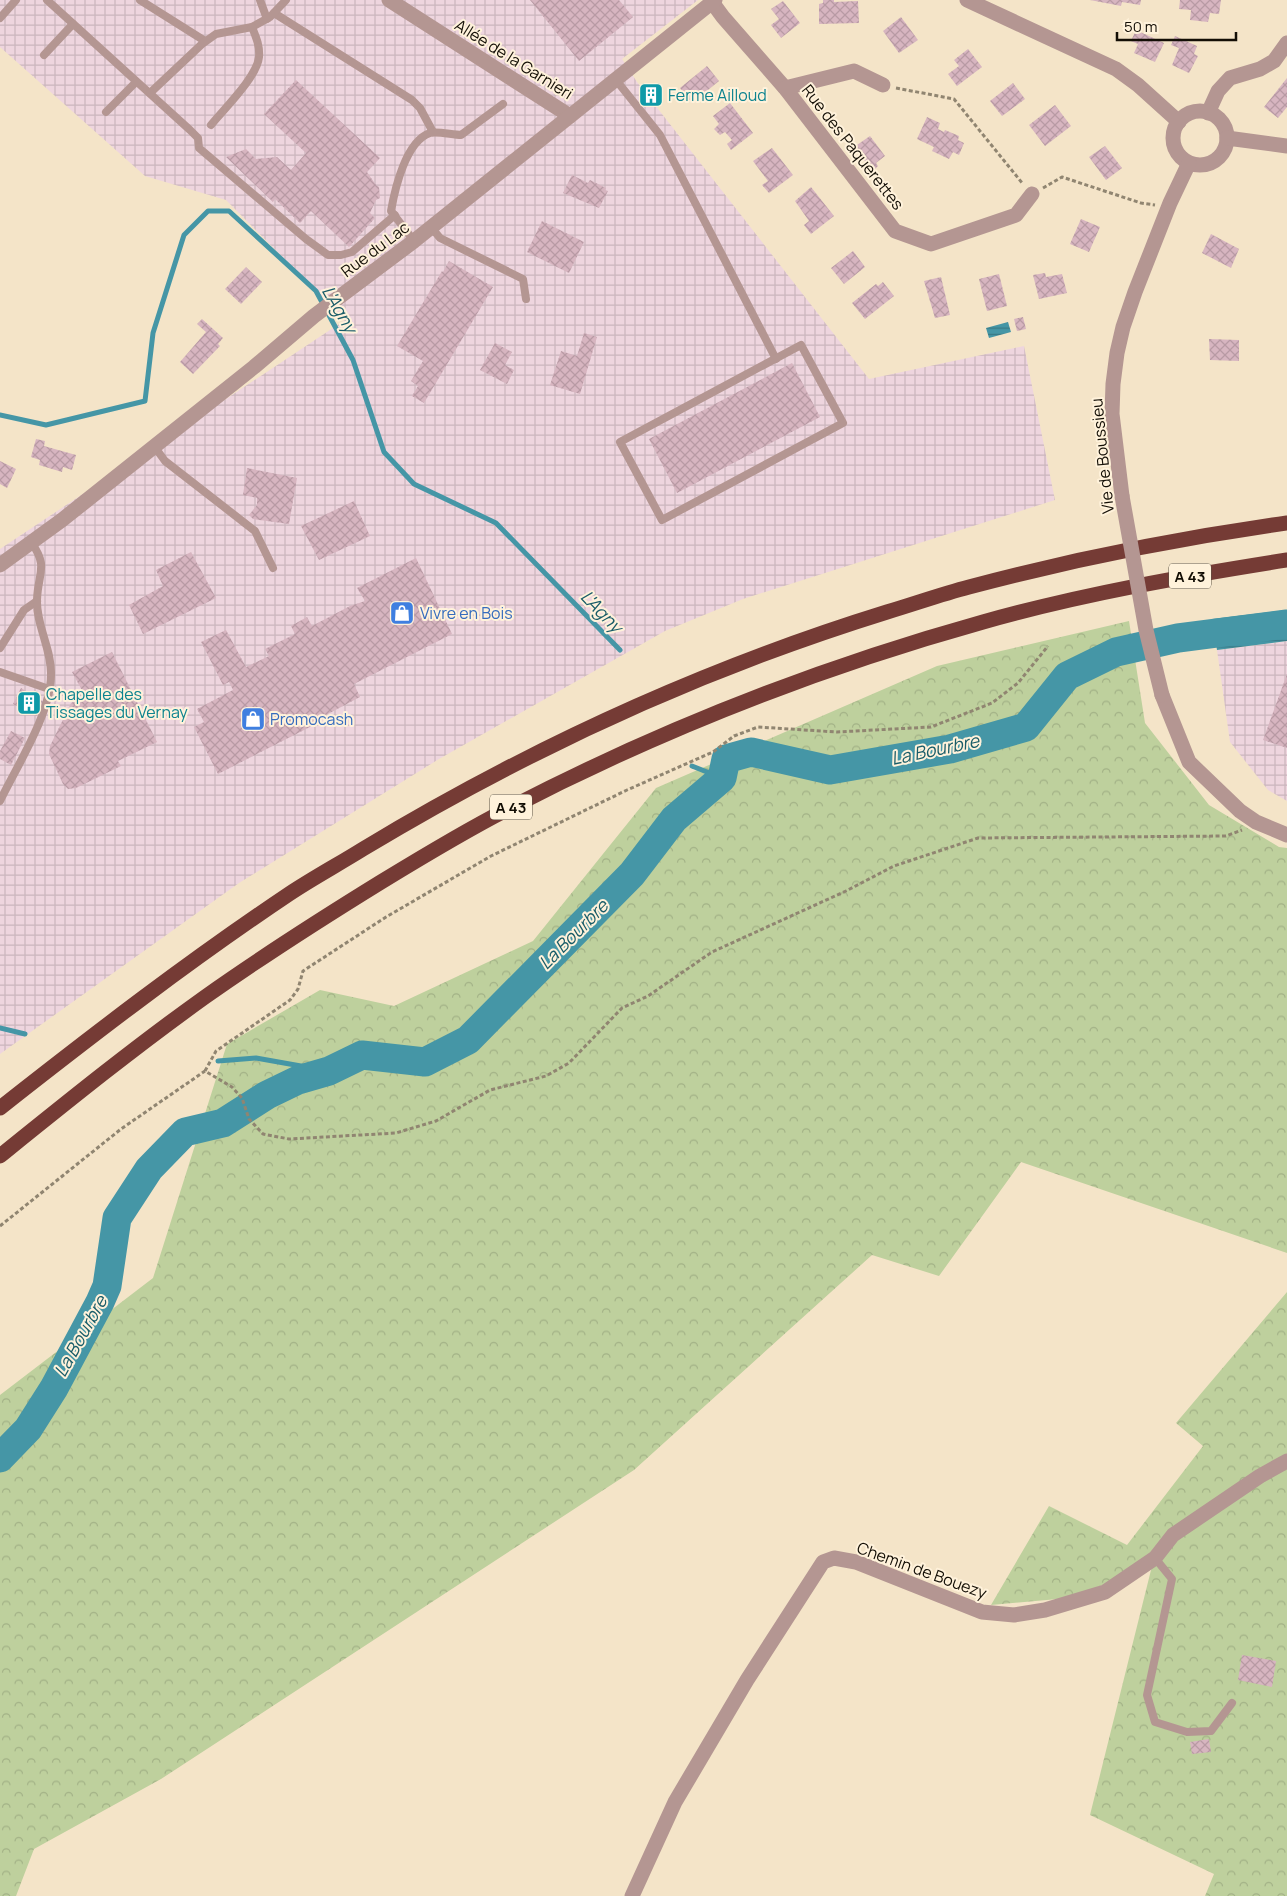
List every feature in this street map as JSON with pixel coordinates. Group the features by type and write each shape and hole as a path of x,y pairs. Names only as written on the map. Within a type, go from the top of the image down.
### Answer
{"highway":[{"name":"A 43","path":"0,1108 182,967 292,893 419,815 484,779 616,716 778,648 966,588 1079,560 1222,532 1287,523"},
{"name":"A 43","path":"0,1156 100,1075 197,1003 314,924 438,847 504,810 639,745 712,713 798,681 869,656 985,621 1092,595 1287,560"}],"street":[{"name":"Allée de la Garnieri","path":"388,0 570,116"},
{"path":"967,0 1116,70 1138,85 1179,122"},
{"name":"Rue du Lac","path":"0,565 62,520 254,367 314,316 414,241 714,1"},
{"name":"Rue des Paquerettes","path":"714,1 723,18 785,88 895,231 931,244 1016,215 1032,194"},
{"path":"1208,113 1218,91 1230,78 1260,69 1274,61 1287,43"},
{"path":"785,88 854,72 883,86"},
{"path":"1195,112 1208,113 1221,120 1226,129 1225,149 1219,158 1210,163 1199,165 1189,163 1181,157 1176,149 1174,130 1186,115 1195,112"},
{"path":"1227,138 1287,146"},
{"name":"Vie de Boussieu","path":"1189,163 1170,203 1135,292 1123,327 1117,353 1112,414 1122,496 1146,630 1162,695 1189,762 1240,811 1256,822 1287,835"},
{"name":"Chemin de Bouezy","path":"632,1896 675,1802 747,1680 823,1562 834,1558 856,1562 982,1612 1014,1615 1045,1610 1105,1592 1156,1558 1173,1535 1260,1476 1287,1461"}],"lane":[{"path":"0,18 16,0"},
{"path":"47,0 198,138 199,148 306,239 328,255 341,255 352,252 394,215"},
{"path":"140,0 205,42"},
{"path":"260,0 267,19"},
{"path":"150,93 216,34 252,26 267,19 286,0"},
{"path":"274,13 412,100 420,108 433,132"},
{"path":"44,55 73,24"},
{"path":"211,125 254,73 259,59 258,42 252,26"},
{"path":"616,80 660,135 776,359"},
{"path":"106,112 136,82"},
{"path":"414,241 391,211 398,180 410,152 425,136 433,132 461,135 502,104"},
{"path":"431,227 440,238 523,279 526,299"},
{"path":"801,345 843,423 662,520 620,442 776,359 801,345"},
{"path":"154,446 165,461 256,531 273,568"},
{"path":"0,801 46,707 52,674 37,601 42,562 39,554 30,542"},
{"path":"0,648 24,610 37,601"},
{"path":"0,672 49,689"},
{"path":"1156,1558 1172,1579 1147,1695 1155,1722 1187,1732 1211,1731 1232,1703"}],"path":[{"path":"883,86 954,99 1032,194 1062,177 1141,203 1160,206 1170,203"},
{"path":"0,1226 121,1129 206,1071 216,1051 290,1000 298,988 303,971 386,918 491,856 627,790 713,752 734,736 758,727 837,732 931,727 992,703 1018,683 1048,646"},
{"path":"206,1071 232,1087 242,1098 249,1119 263,1134 288,1139 396,1133 436,1121 490,1090 546,1076 569,1063 622,1008 648,996 712,952 846,891 894,866 978,838 1226,836 1240,832 1256,822"}],"shaded area":[{"path":"0,0 698,0 622,59 637,82 869,379 1024,346 1055,500 743,599 665,631 439,759 239,883 0,1054 0,549 345,320 226,200 145,176 0,47"},
{"path":"1287,641 1287,801 1268,790 1230,742 1217,650"}],"green space":[{"path":"1129,621 1145,723 1209,805 1279,847 1287,848 1287,1253 1021,1162 939,1276 872,1255 634,1470 161,1779 34,1849 16,1896 0,1896 0,1395 153,1278 227,1044 320,990 394,1006 533,941 656,788 937,666"},
{"path":"1287,1292 1287,1896 1205,1896 1214,1874 1090,1815 1152,1566 1069,1598 991,1605 1049,1506 1127,1545 1203,1446 1176,1423"}],"water":[{"path":"1008,322 1011,332 989,338 986,328"},
{"path":"1287,610 1287,641 1217,650 1212,619"}],"building":[{"path":"530,0 619,0 633,17 579,61"},
{"path":"823,0 834,0 834,2 858,1 859,23 819,24 819,4 823,3"},
{"path":"1090,0 1141,0 1140,5 1122,2 1121,6"},
{"path":"1180,0 1221,0 1219,14 1210,13 1208,22 1190,20 1191,10 1179,9"},
{"path":"783,1 800,23 781,38 771,25 779,19 771,9"},
{"path":"901,17 918,40 899,53 883,31"},
{"path":"1136,30 1164,43 1155,62 1134,53 1138,44 1131,41"},
{"path":"1175,36 1197,46 1194,54 1198,56 1189,73 1172,65 1179,48 1171,45"},
{"path":"968,49 982,67 957,86 948,74 959,66 954,60"},
{"path":"707,66 719,81 692,103 680,88"},
{"path":"1287,78 1287,107 1278,118 1264,107"},
{"path":"296,80 380,158 367,172 379,187 380,198 376,200 370,213 375,218 349,247 311,211 300,223 275,199 273,202 226,157 246,149 256,159 277,157 291,170 306,153 264,114"},
{"path":"1013,83 1025,99 1002,116 990,101"},
{"name":"Ferme Ailloud","path":"652,88 658,96 651,101 645,93"},
{"path":"730,103 753,133 731,150 727,144 732,140 725,132 720,135 714,129 719,124 713,116"},
{"path":"1055,105 1071,126 1045,146 1029,125"},
{"path":"927,117 940,123 938,129 959,136 958,140 964,143 959,155 953,152 949,159 932,151 934,147 917,139"},
{"path":"870,136 885,156 876,163 878,166 874,170 872,167 870,168 854,147"},
{"path":"1105,146 1122,168 1106,180 1089,157"},
{"path":"772,148 793,175 769,193 762,185 768,181 753,161"},
{"path":"572,175 588,183 590,180 606,188 605,190 608,191 599,208 563,193"},
{"path":"811,187 834,216 811,234 804,225 809,221 795,201"},
{"path":"1081,219 1100,227 1089,252 1070,244"},
{"path":"542,221 584,242 569,273 527,252"},
{"path":"1211,234 1239,249 1231,268 1202,253"},
{"path":"853,251 865,267 844,284 831,268"},
{"path":"449,261 493,287 424,403 412,396 418,386 411,381 423,361 397,346"},
{"path":"246,267 262,282 241,304 225,289"},
{"path":"1045,273 1046,277 1062,274 1067,293 1039,299 1033,275"},
{"path":"999,274 1007,306 987,311 979,279"},
{"path":"941,277 950,315 935,318 924,281"},
{"path":"883,282 894,296 865,319 852,303 876,284 878,286"},
{"path":"1023,317 1026,329 1017,331 1014,319"},
{"path":"202,319 223,338 218,344 220,346 193,374 180,362 206,332 197,324"},
{"path":"584,333 597,337 580,394 550,385 561,351 577,356"},
{"path":"1209,339 1239,340 1239,361 1210,360"},
{"path":"495,343 512,352 505,365 514,370 507,384 480,370"},
{"path":"792,363 820,417 677,493 649,439"},
{"path":"36,439 45,441 44,446 76,455 72,470 63,467 62,472 39,465 40,460 31,457"},
{"path":"0,461 16,469 7,488 0,484"},
{"path":"247,468 297,478 289,524 253,519 249,515 257,505 257,498 243,495"},
{"path":"354,501 370,536 319,560 301,526"},
{"path":"191,552 216,598 143,634 129,605 163,586 156,570"},
{"path":"416,558 452,634 354,684 360,697 311,723 312,726 218,774 194,727 204,722 197,709 233,690 229,682 223,685 201,642 226,630 246,667 269,656 265,649 295,634 291,626 307,617 312,626 350,606 365,601 357,588"},
{"path":"112,652 157,742 118,761 121,766 76,788 68,789 63,784 49,754 50,746 71,703 85,696 72,672"},
{"path":"1287,674 1287,748 1263,740"},
{"name":"Chapelle des Tissages du Vernay","path":"21,688 44,702 37,716 13,704"},
{"path":"11,731 25,738 11,765 0,759 0,751"},
{"path":"1242,1655 1276,1661 1272,1687 1238,1680"},
{"path":"1209,1739 1211,1752 1192,1754 1190,1742"}],"waterway":[{"name":"L'Agny","path":"0,415 46,425 145,401 153,333 184,235 208,211 229,211 316,291 353,360 384,452 414,484 496,523 620,650"},
{"name":"La Bourbre","path":"0,1458 28,1429 54,1388 100,1302 107,1286 117,1218 149,1169 185,1132 223,1123 267,1095 298,1080 329,1071 362,1055 425,1062 468,1040 632,874 674,819 722,778 726,759 751,752 830,770 950,749 1026,727 1067,676 1116,652 1178,638 1287,624"},
{"name":"L'Agny","path":"692,766 722,778"},
{"path":"0,1028 25,1034"},
{"path":"218,1061 256,1058 329,1071"}],"place":[{"name":"Ferme Ailloud","path":"651,95"},
{"name":"Vivre en Bois","path":"402,613"},
{"name":"Chapelle des Tissages du Vernay","path":"29,703"},
{"name":"Promocash","path":"253,719"}]}
